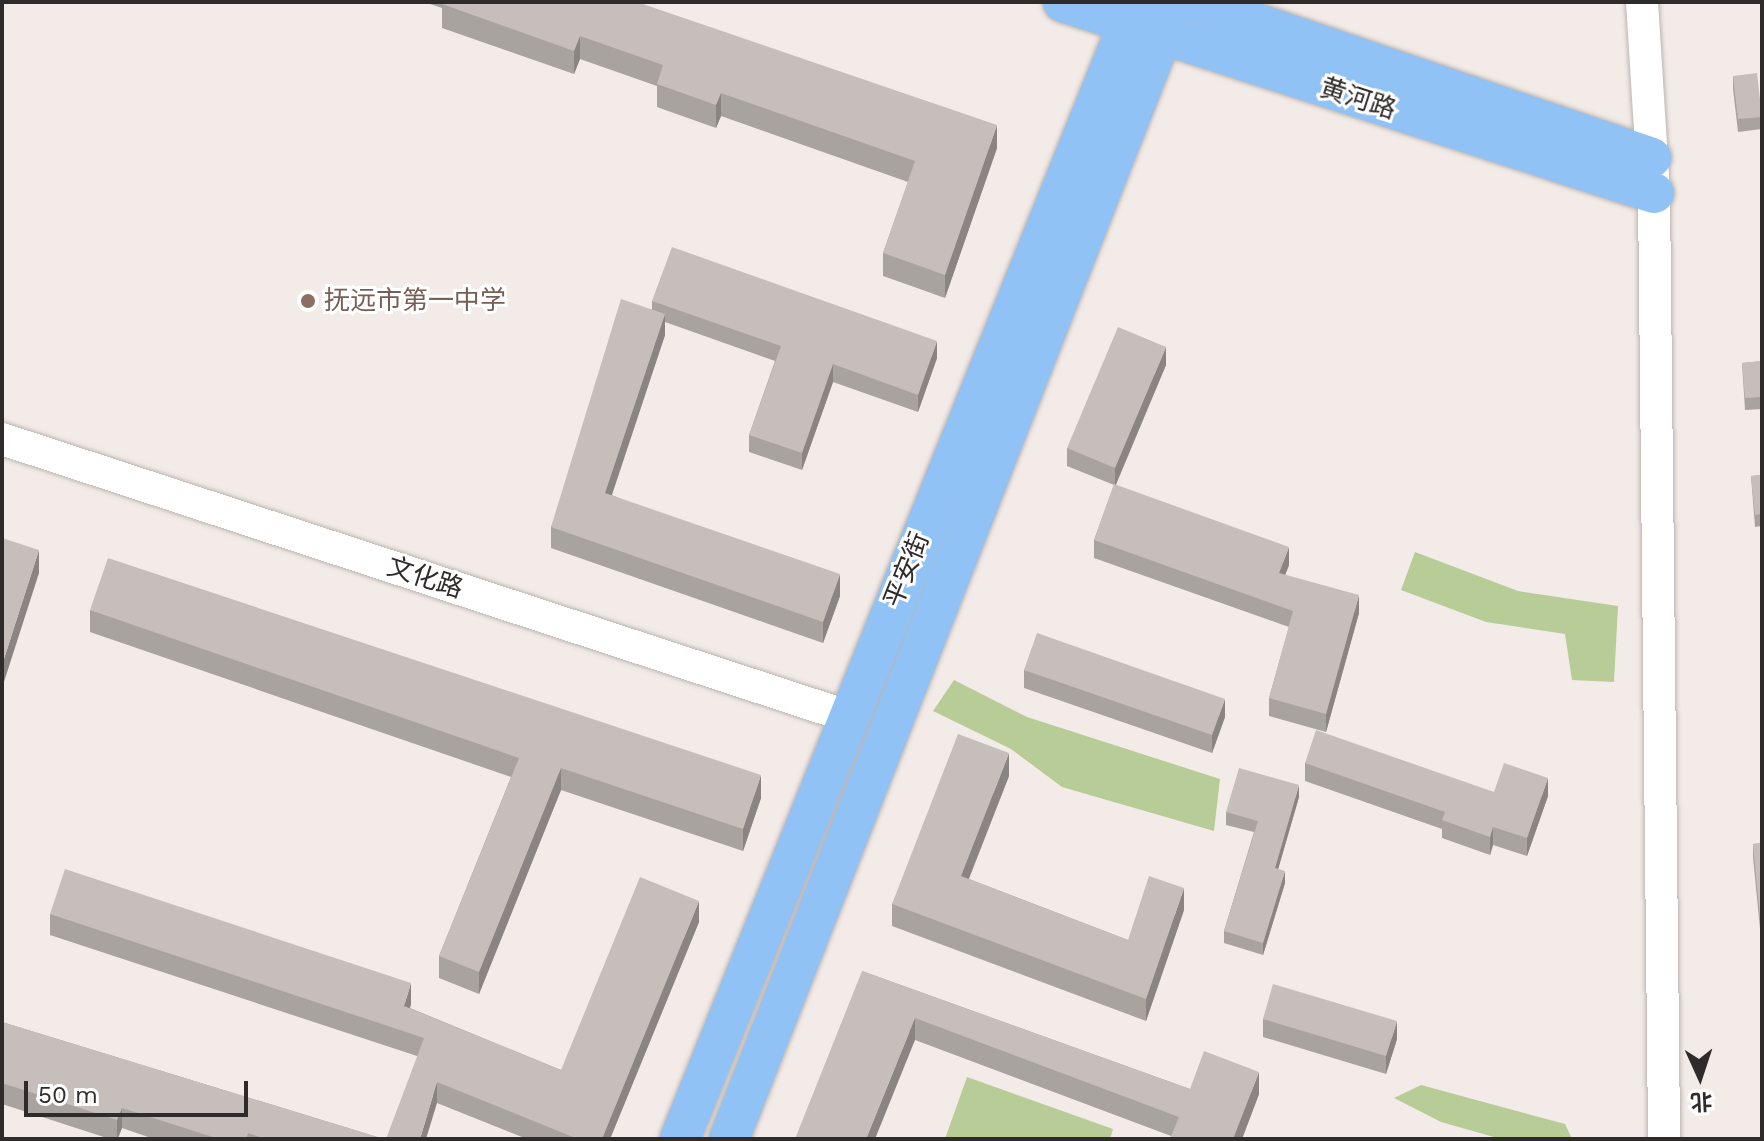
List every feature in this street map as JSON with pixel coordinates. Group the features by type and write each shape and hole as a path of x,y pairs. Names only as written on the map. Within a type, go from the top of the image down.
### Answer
{"main road":[{"name":"黄河路","path":"1063,2 1151,16 1652,176"},
{"name":"黄河路","path":"1194,2 1652,176"},
{"name":"平安街","path":"680,1139 847,716 1151,16"},
{"name":"平安街","path":"729,1139 1151,16"}],"street":[{"path":"1642,2 1652,176 1664,1139"},
{"name":"文化路","path":"2,439 847,716"}],"green space":[{"path":"1415,552 1518,591 1618,606 1614,682 1572,680 1565,634 1486,622 1401,590"},
{"path":"954,680 1027,717 1220,779 1214,831 1062,787 1011,749 933,711"},
{"path":"967,1077 1113,1129 1110,1139 945,1139"},
{"path":"1421,1085 1565,1124 1572,1139 1501,1139 1441,1122 1394,1098"}],"building":[{"path":"443,2 637,2 997,125 945,275 883,253 915,161 721,93 716,105 657,84 663,65 580,36 574,51"},
{"path":"1757,73 1762,117 1738,119 1733,76"},
{"path":"672,247 937,341 918,395 833,364 802,453 749,435 781,346 652,301"},
{"path":"621,299 665,314 605,493 840,574 823,622 551,527"},
{"path":"1118,327 1166,347 1115,468 1067,448"},
{"path":"1762,361 1762,397 1745,398 1742,363"},
{"path":"1762,475 1762,514 1755,515 1751,476"},
{"path":"1114,484 1289,547 1279,573 1359,595 1326,714 1269,698 1293,611 1094,540"},
{"path":"2,538 39,550 2,665"},
{"path":"108,558 761,775 743,829 561,768 479,972 439,956 519,758 90,610"},
{"path":"1037,633 1225,699 1212,735 1024,670"},
{"path":"1316,730 1494,792 1504,763 1548,778 1527,838 1493,827 1490,837 1442,820 1445,812 1305,763"},
{"path":"958,734 1009,753 961,876 1128,940 1149,876 1184,888 1146,999 892,904"},
{"path":"1239,768 1299,785 1275,868 1285,871 1263,943 1224,931 1258,821 1226,812"},
{"path":"1762,843 1762,917 1760,917 1753,844"},
{"path":"65,869 411,983 404,1006 561,1070 640,877 699,901 602,1139 578,1139 437,1082 420,1139 386,1139 424,1038 50,914"},
{"path":"862,971 1190,1089 1204,1051 1259,1072 1233,1139 1170,1139 1179,1117 915,1018 866,1139 795,1139"},
{"path":"1273,984 1397,1021 1386,1056 1263,1019"},
{"path":"2,1022 384,1139 265,1139 248,1133 246,1139 219,1139 122,1108 117,1120 2,1083"}],"place":[{"name":"抚远市第一中学","path":"308,301"}]}
